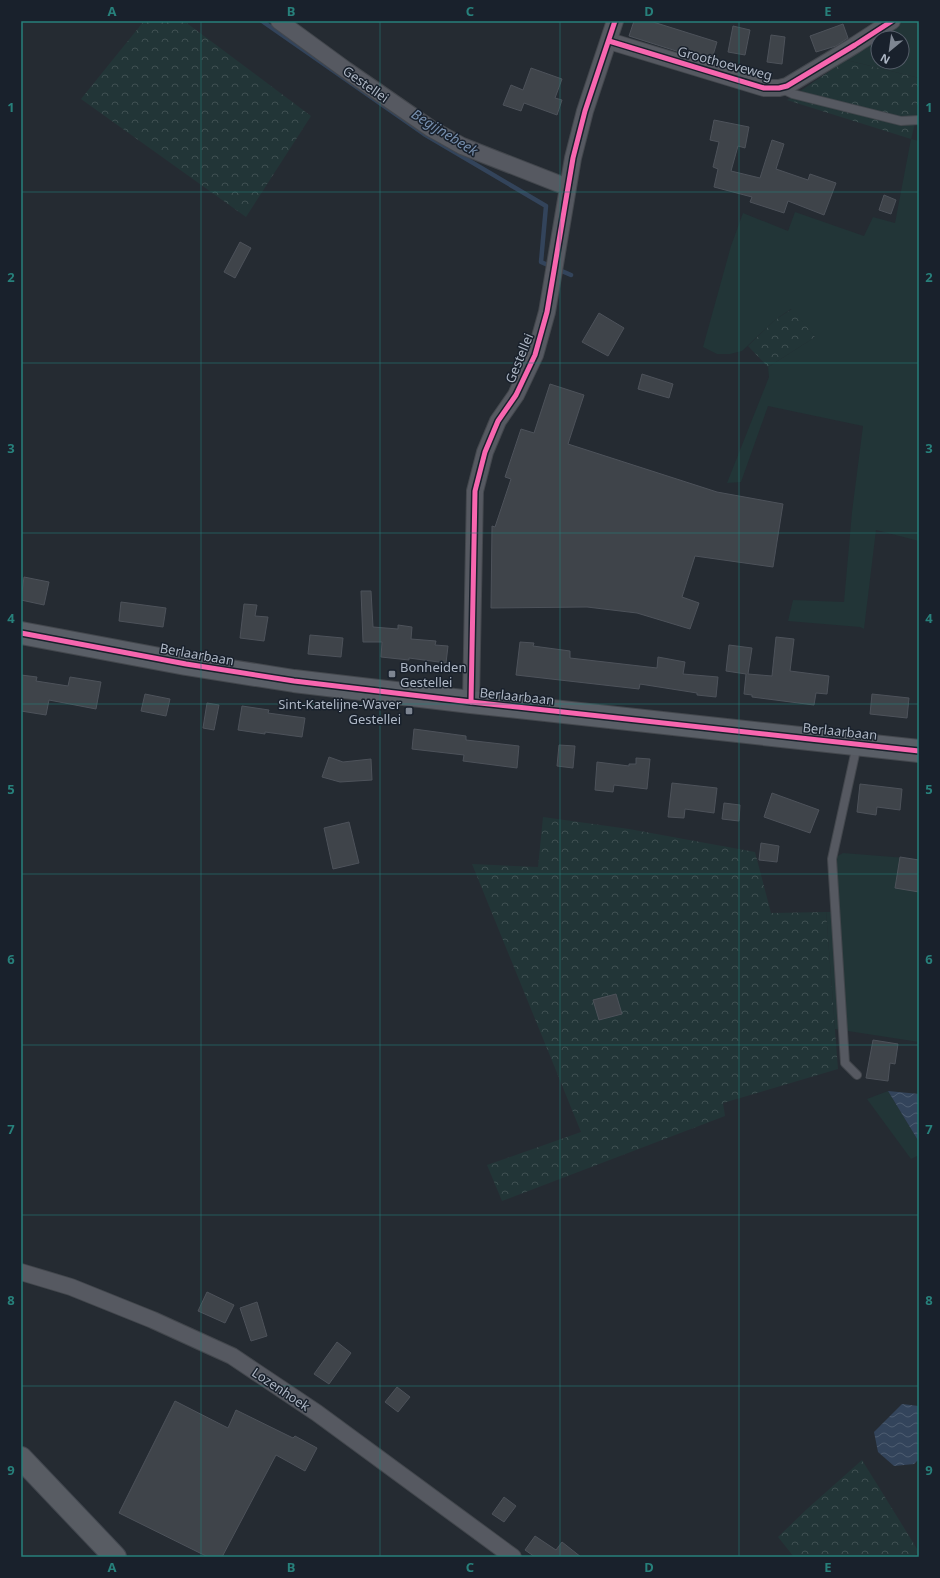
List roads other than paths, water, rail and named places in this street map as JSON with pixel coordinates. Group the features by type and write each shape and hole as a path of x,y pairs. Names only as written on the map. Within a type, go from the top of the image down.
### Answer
{"main road":[{"path":"21,1458 114,1557"}],"street":[{"name":"Gestellei","path":"279,21 346,70 462,146 567,187"},
{"name":"Gestellei","path":"471,702 475,491 485,452 498,421 516,395 535,355 548,305 573,158 585,111 615,21"},
{"name":"Groothoeveweg","path":"609,41 764,88 779,88 787,86 808,74 892,21"},
{"name":"Berlaarbaan","path":"21,633 186,664 286,680 471,702 919,750"},
{"name":"Lozenhoek","path":"21,1272 78,1290 153,1320 232,1356 317,1413 513,1557"}],"lane":[{"path":"779,88 793,94 901,121 919,120"},
{"path":"857,744 832,859 845,1063 857,1075"}],"water":[{"path":"888,1091 919,1094 919,1142"},
{"path":"902,1404 919,1406 919,1459 914,1464 894,1466 878,1452 874,1432"}],"waterway":[{"name":"Begijnebeek","path":"262,21 424,134 546,206 541,262 571,275"}],"place":[{"name":"Bonheiden Gestellei","path":"392,674"},
{"name":"Sint-Katelijne-Waver Gestellei","path":"409,711"}]}
